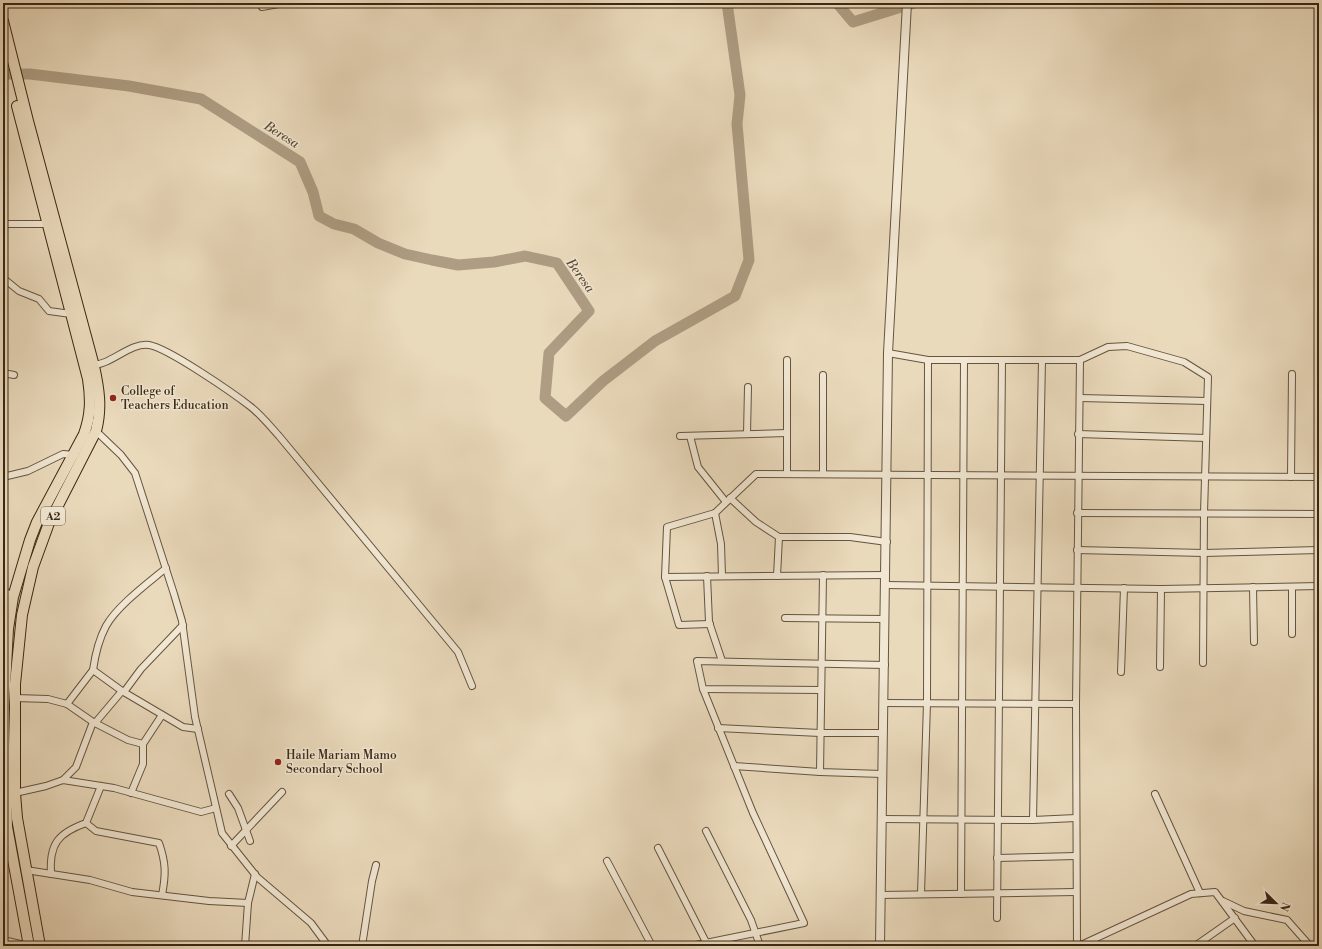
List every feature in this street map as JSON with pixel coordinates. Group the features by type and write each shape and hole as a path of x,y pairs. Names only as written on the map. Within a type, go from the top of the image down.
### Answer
{"highway":[{"name":"A2","path":"3,21 6,51 89,365 90,413 77,456 48,523 33,567 22,615 8,793 17,818 40,946"},
{"name":"A2","path":"29,946 12,858 4,706 5,656 13,597 38,522 77,456 96,432 100,417 99,388 89,365 71,314 51,224"}],"street":[{"path":"262,8 284,3"},
{"path":"880,946 888,474 888,353 907,3"},
{"path":"5,225 51,224"},
{"path":"3,278 19,291 39,299 49,311 71,314"},
{"path":"89,365 103,363 126,351 148,345 166,351 252,408 279,436 458,652 472,686"},
{"path":"888,353 928,360 1080,360 1108,347 1127,346 1184,362 1208,377 1204,513 1203,664"},
{"path":"787,360 787,474"},
{"path":"921,894 922,820 927,703 926,585 928,360"},
{"path":"961,894 962,475 964,360"},
{"path":"997,918 1002,360"},
{"path":"1033,820 1042,360"},
{"path":"1080,360 1076,587 1076,892 1078,946 1191,894 1215,892 1255,946"},
{"path":"3,373 14,375"},
{"path":"1292,374 1292,477"},
{"path":"823,375 823,474"},
{"path":"747,434 748,387"},
{"path":"1080,398 1207,401"},
{"path":"96,432 121,455 135,473 166,568 183,625 198,729 222,833 255,874 311,922 328,946"},
{"path":"680,436 787,433"},
{"path":"1078,434 1206,438"},
{"path":"690,436 698,467 728,500 756,522 779,537 850,537 887,542"},
{"path":"3,477 28,471 63,454 77,456"},
{"path":"710,624 679,625 666,577 667,527 715,513 756,474 1319,477"},
{"path":"715,513 721,544 722,576"},
{"path":"1077,513 1319,514"},
{"path":"777,576 779,537"},
{"path":"1077,550 1204,553 1319,550"},
{"path":"67,704 93,670 98,647 106,626 141,588 166,568"},
{"path":"820,772 820,690 823,575"},
{"path":"666,577 886,575"},
{"path":"707,576 710,624 722,661"},
{"path":"886,585 1161,589 1319,586"},
{"path":"1292,586 1292,634"},
{"path":"1253,587 1254,642"},
{"path":"1120,672 1124,588"},
{"path":"1160,667 1161,589"},
{"path":"3,590 13,597"},
{"path":"785,618 885,619"},
{"path":"8,793 46,786 63,780 76,767 94,722 123,692 141,669 183,625"},
{"path":"691,946 708,944 804,923 753,813 718,728 703,689 697,660 885,665"},
{"path":"93,670 123,692 183,727 198,729"},
{"path":"703,689 820,690"},
{"path":"15,698 48,699 67,704 94,722 128,740 143,744"},
{"path":"884,703 1076,704"},
{"path":"131,793 143,764 143,744 162,715"},
{"path":"718,728 820,733 883,733"},
{"path":"734,766 820,772 882,774"},
{"path":"63,780 131,793 201,812 216,808"},
{"path":"51,874 50,857 59,837 65,832 86,823 100,786"},
{"path":"232,846 282,792"},
{"path":"229,794 238,808 250,841"},
{"path":"1155,794 1200,893"},
{"path":"881,819 1033,820 1076,818"},
{"path":"86,823 96,830 159,843 165,860 166,876 162,895"},
{"path":"706,831 756,934 760,946"},
{"path":"658,848 708,944"},
{"path":"997,858 1076,856"},
{"path":"607,861 652,946"},
{"path":"362,946 372,881 376,865"},
{"path":"26,870 90,880 132,892 209,901 248,903"},
{"path":"245,946 248,903 255,874"},
{"path":"880,896 1076,892"},
{"path":"1222,900 1244,911 1287,920 1310,946"},
{"path":"1195,946 1235,918"},
{"path":"3,940 29,946"}],"waterway":[{"name":"Beresa","path":"3,74 30,74 129,86 201,99 300,162 313,192 319,216 334,224 354,229 378,243 405,254 458,265 494,262 525,256 557,263 589,311 549,353 545,398 566,416 603,381 655,341 735,296 749,260 737,124 740,95 727,3"},
{"name":"Beresa","path":"837,3 853,22 914,3"}],"place":[{"name":"College of Teachers Education","path":"113,398"},
{"name":"Haile Mariam Mamo Secondary School","path":"278,762"}]}
